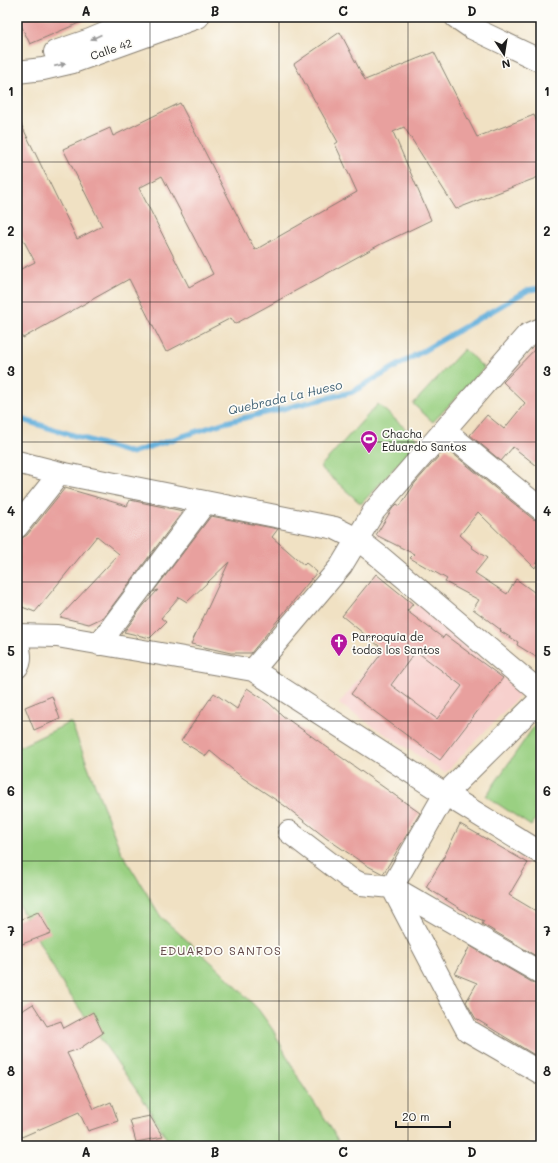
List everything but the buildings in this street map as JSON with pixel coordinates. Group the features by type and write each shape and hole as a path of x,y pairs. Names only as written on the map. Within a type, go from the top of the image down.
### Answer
{"street":[{"name":"Calle 42","path":"18,67 38,56 84,42 145,17"},
{"name":"Calle 42","path":"18,67 43,69 73,62 198,17"},
{"path":"456,17 479,31 541,60"},
{"path":"253,670 341,566 374,510 445,431 527,335 541,329"},
{"path":"445,431 541,509"},
{"path":"17,462 60,473 335,528 357,539 541,693"},
{"path":"17,527 60,473"},
{"path":"99,644 205,503"},
{"path":"17,635 57,636 253,670 445,794 541,853"},
{"path":"17,644 20,648 19,664 17,667"},
{"path":"392,887 445,794 541,699"},
{"path":"289,832 350,878 361,884 392,887 541,973"},
{"path":"392,887 467,1030 541,1073"}],"shaded area":[{"path":"418,602 522,693 445,773 339,704"}],"green space":[{"path":"464,349 484,368 433,422 413,404"},
{"name":"Chacha Eduardo Santos","path":"378,404 419,441 361,504 320,467"},
{"path":"539,719 541,720 541,812 531,826 486,796"},
{"path":"71,722 120,850 161,917 221,971 258,1009 273,1030 301,1083 328,1123 341,1146 171,1146 144,1101 63,985 17,902 17,748"}],"waterway":[{"name":"Quebrada La Hueso","path":"17,418 131,453 223,423 352,392 528,290 541,288"}],"place":[{"name":"Chacha Eduardo Santos","path":"369,454"},
{"name":"Parroquia de todos los Santos","path":"339,657"}],"district":[{"name":"EDUARDO SANTOS","path":"221,950"}]}
